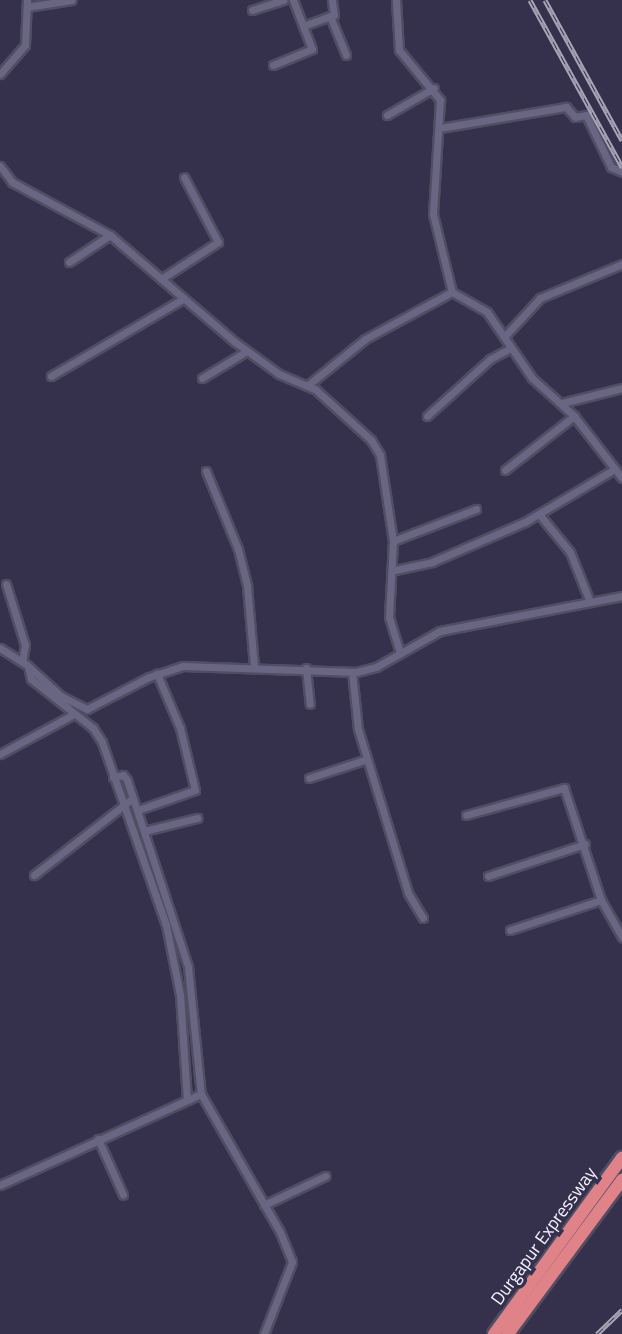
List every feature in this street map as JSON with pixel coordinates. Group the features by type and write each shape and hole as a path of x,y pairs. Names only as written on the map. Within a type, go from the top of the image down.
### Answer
{"highway":[{"name":"Durgapur Expressway","path":"494,1334 622,1158"},
{"name":"Durgapur Expressway","path":"508,1334 622,1180"}],"street":[{"path":"0,74 23,50 27,3 71,0"},
{"path":"251,10 283,0"},
{"path":"273,65 312,49 293,0"},
{"path":"303,26 336,12 332,0"},
{"path":"396,0 399,50 440,100 433,214 448,294"},
{"path":"330,16 346,55"},
{"path":"387,115 431,89"},
{"path":"440,128 566,107 575,117 586,115 611,167 622,172"},
{"path":"0,166 3,180 110,235 247,351 279,374 308,385 376,447 393,541 395,570 389,617 400,653"},
{"path":"161,279 218,242 184,177"},
{"path":"69,262 110,235"},
{"path":"504,337 540,298 622,264"},
{"path":"448,294 487,312 504,337 505,351 538,385 562,403 570,419 608,473 622,478"},
{"path":"308,385 365,339 448,294"},
{"path":"51,376 183,299"},
{"path":"202,378 247,351"},
{"path":"427,416 505,351"},
{"path":"562,403 622,388"},
{"path":"505,470 570,419"},
{"path":"206,471 238,549 247,586 254,666"},
{"path":"395,570 442,558 539,514 608,473"},
{"path":"393,541 476,509"},
{"path":"539,514 569,552 590,602"},
{"path":"6,584 25,645 25,664 31,679 99,736 173,956 195,1097 264,1205 292,1262 264,1334"},
{"path":"0,648 25,664 72,704 87,709 157,674 183,666 254,666 352,672 376,667 440,631 622,596"},
{"path":"306,668 310,704"},
{"path":"352,672 355,718 408,893 422,918"},
{"path":"138,810 195,790 177,719 157,674"},
{"path":"0,754 74,714"},
{"path":"309,778 367,759"},
{"path":"113,777 125,776 134,798 188,967 195,1097"},
{"path":"466,815 560,786 567,791 601,900 622,937"},
{"path":"34,875 134,798"},
{"path":"144,831 197,818"},
{"path":"488,876 584,844"},
{"path":"510,930 601,900"},
{"path":"0,1185 195,1097"},
{"path":"98,1139 123,1195"},
{"path":"264,1205 325,1176"}],"railway":[{"path":"530,0 622,167"},
{"path":"545,0 622,140"},
{"path":"597,1334 622,1310"}]}
